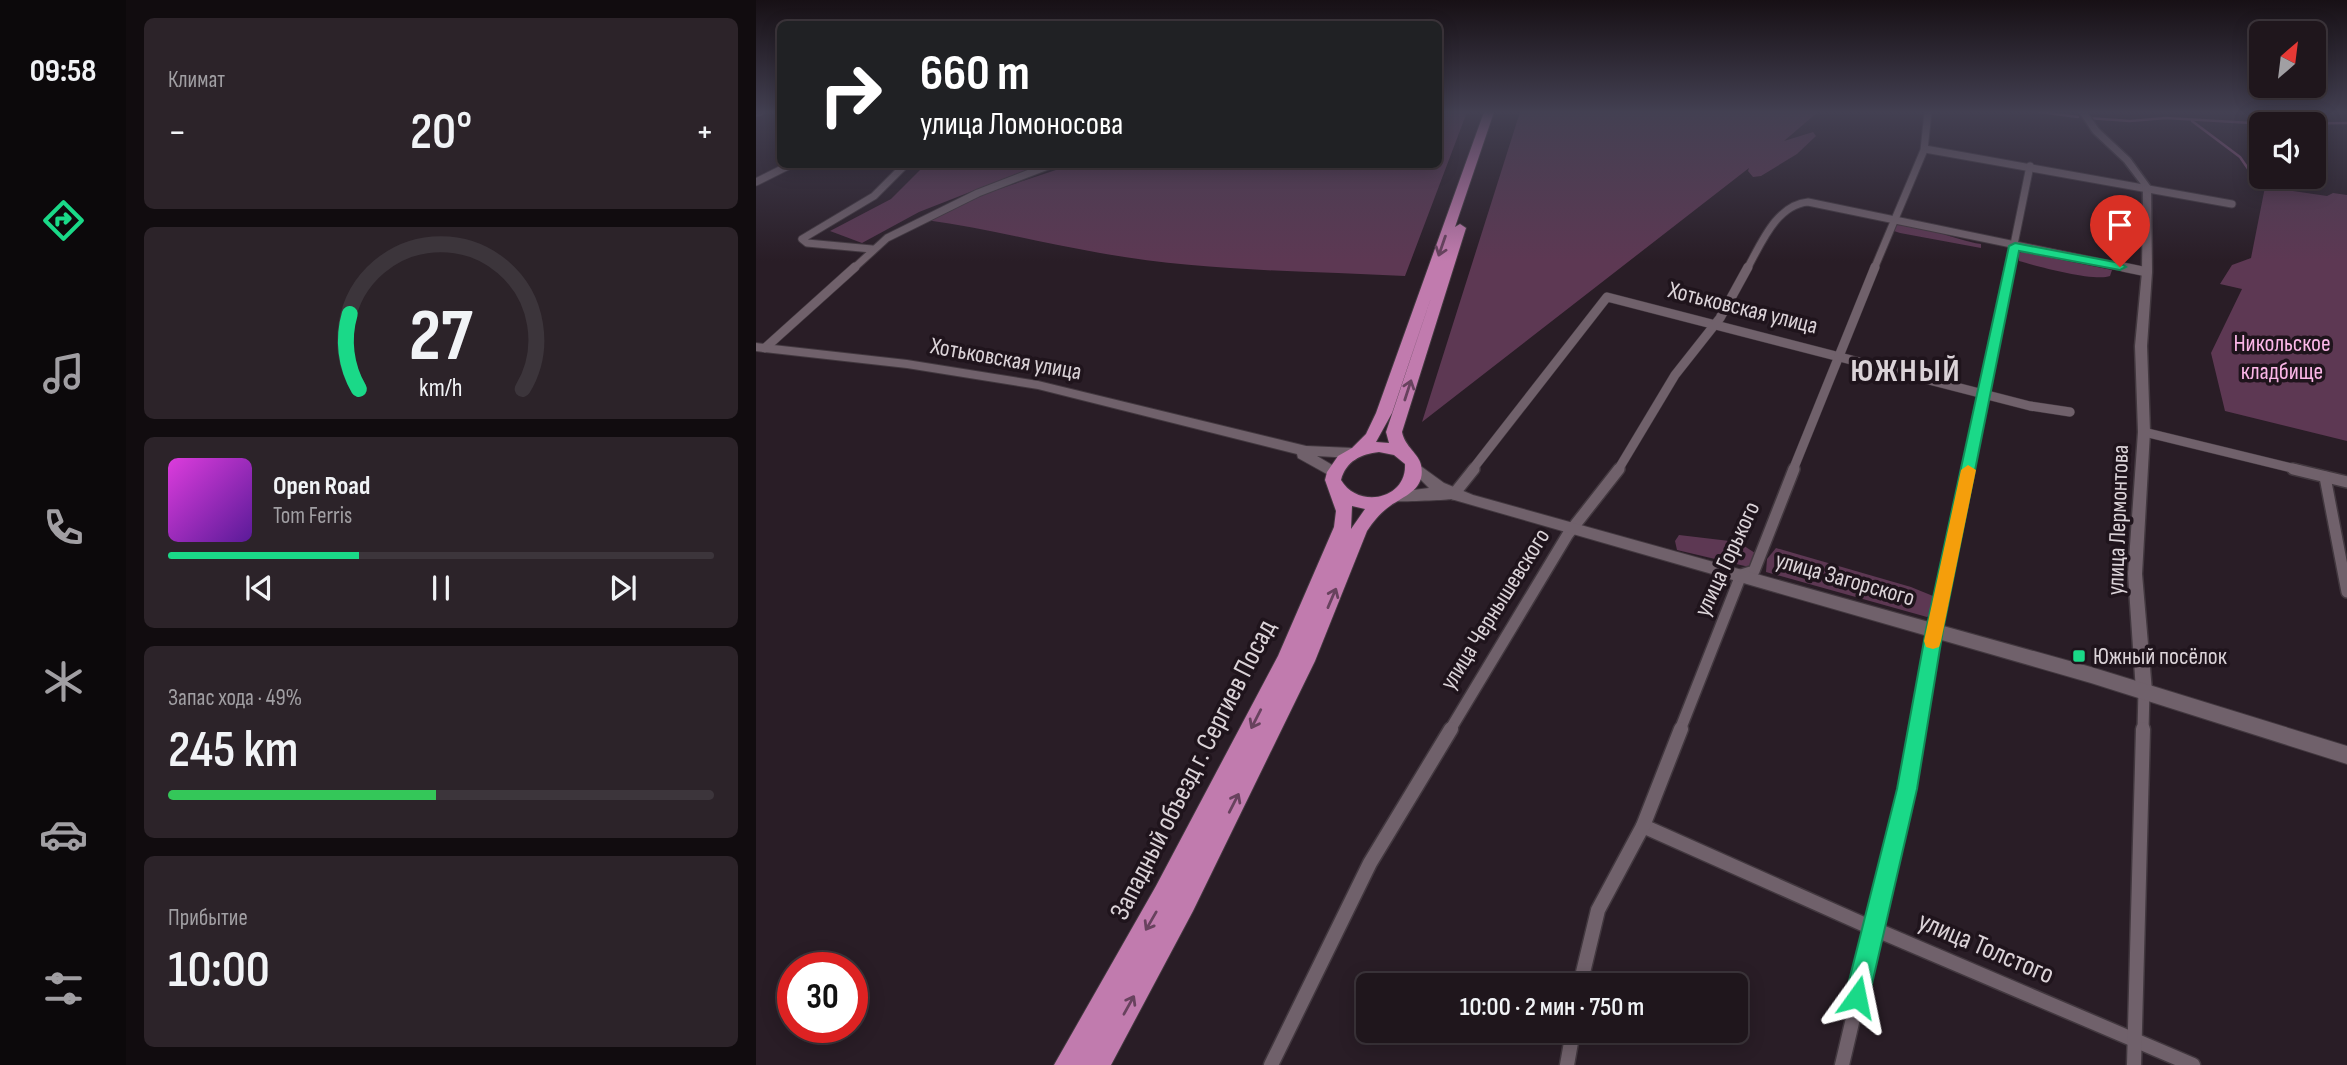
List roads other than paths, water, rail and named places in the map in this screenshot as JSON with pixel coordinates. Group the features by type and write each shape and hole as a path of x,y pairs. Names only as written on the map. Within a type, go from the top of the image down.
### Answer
{"main road":[{"path":"1336,483 1344,459 1372,437 1384,413 1472,162"},
{"path":"1483,162 1394,432 1397,445 1430,484 1488,505"},
{"name":"Хотьковская улица","path":"760,347 907,364 1025,383 1244,435"},
{"path":"1244,435 1312,452 1355,452 1386,447 1404,453"},
{"path":"1244,435 1308,457 1359,502 1425,493 1488,505"},
{"path":"1391,499 1413,480 1415,467"},
{"name":"Западный объезд г. Сергиев Посад","path":"1068,1065 1165,895 1287,658 1343,527 1345,511 1336,483"},
{"name":"Западный объезд г. Сергиев Посад","path":"1096,1065 1184,902 1305,661 1359,530 1367,517 1391,499"},
{"name":"улица Загорского","path":"1488,505 1935,630 2347,754"}],"street":[{"name":"улица Горького","path":"1583,973 1598,910 1643,826 1741,575 1754,571 1837,356 1920,162"},
{"path":"2003,162 2232,204"},
{"path":"2128,162 2147,187"},
{"path":"1842,1065 1872,928 1907,789 1935,630 2030,166"},
{"path":"756,182 784,168"},
{"path":"872,249 815,244 803,241 803,237 874,196 902,168"},
{"path":"760,347 872,249 922,218 1043,168"},
{"name":"улица Лермонтова","path":"2134,1065 2144,691 2135,574 2144,432 2141,346 2147,272 2147,187"},
{"name":"улица Чернышевского","path":"1271,1065 1336,926 1370,863 1572,529 1611,482 1675,375 1716,324 1761,243 1783,212 1797,203 1808,202 1894,221"},
{"path":"1894,221 2147,272"},
{"name":"Хотьковская улица","path":"1454,494 1607,297 2030,406 2070,412"},
{"path":"2144,432 2347,482"},
{"path":"2325,477 2347,592"},
{"name":"улица Толстого","path":"1643,826 1872,928 2193,1065"},
{"path":"1567,1065 1571,1043"}],"waterway":[{"path":"2243,162 2249,170"}],"place":[{"name":"Южный посёлок","path":"2079,656"}],"district":[{"name":"ЮЖНЫЙ","path":"1906,371"}],"park label":[{"name":"Никольское кладбище","path":"2282,357"}]}
